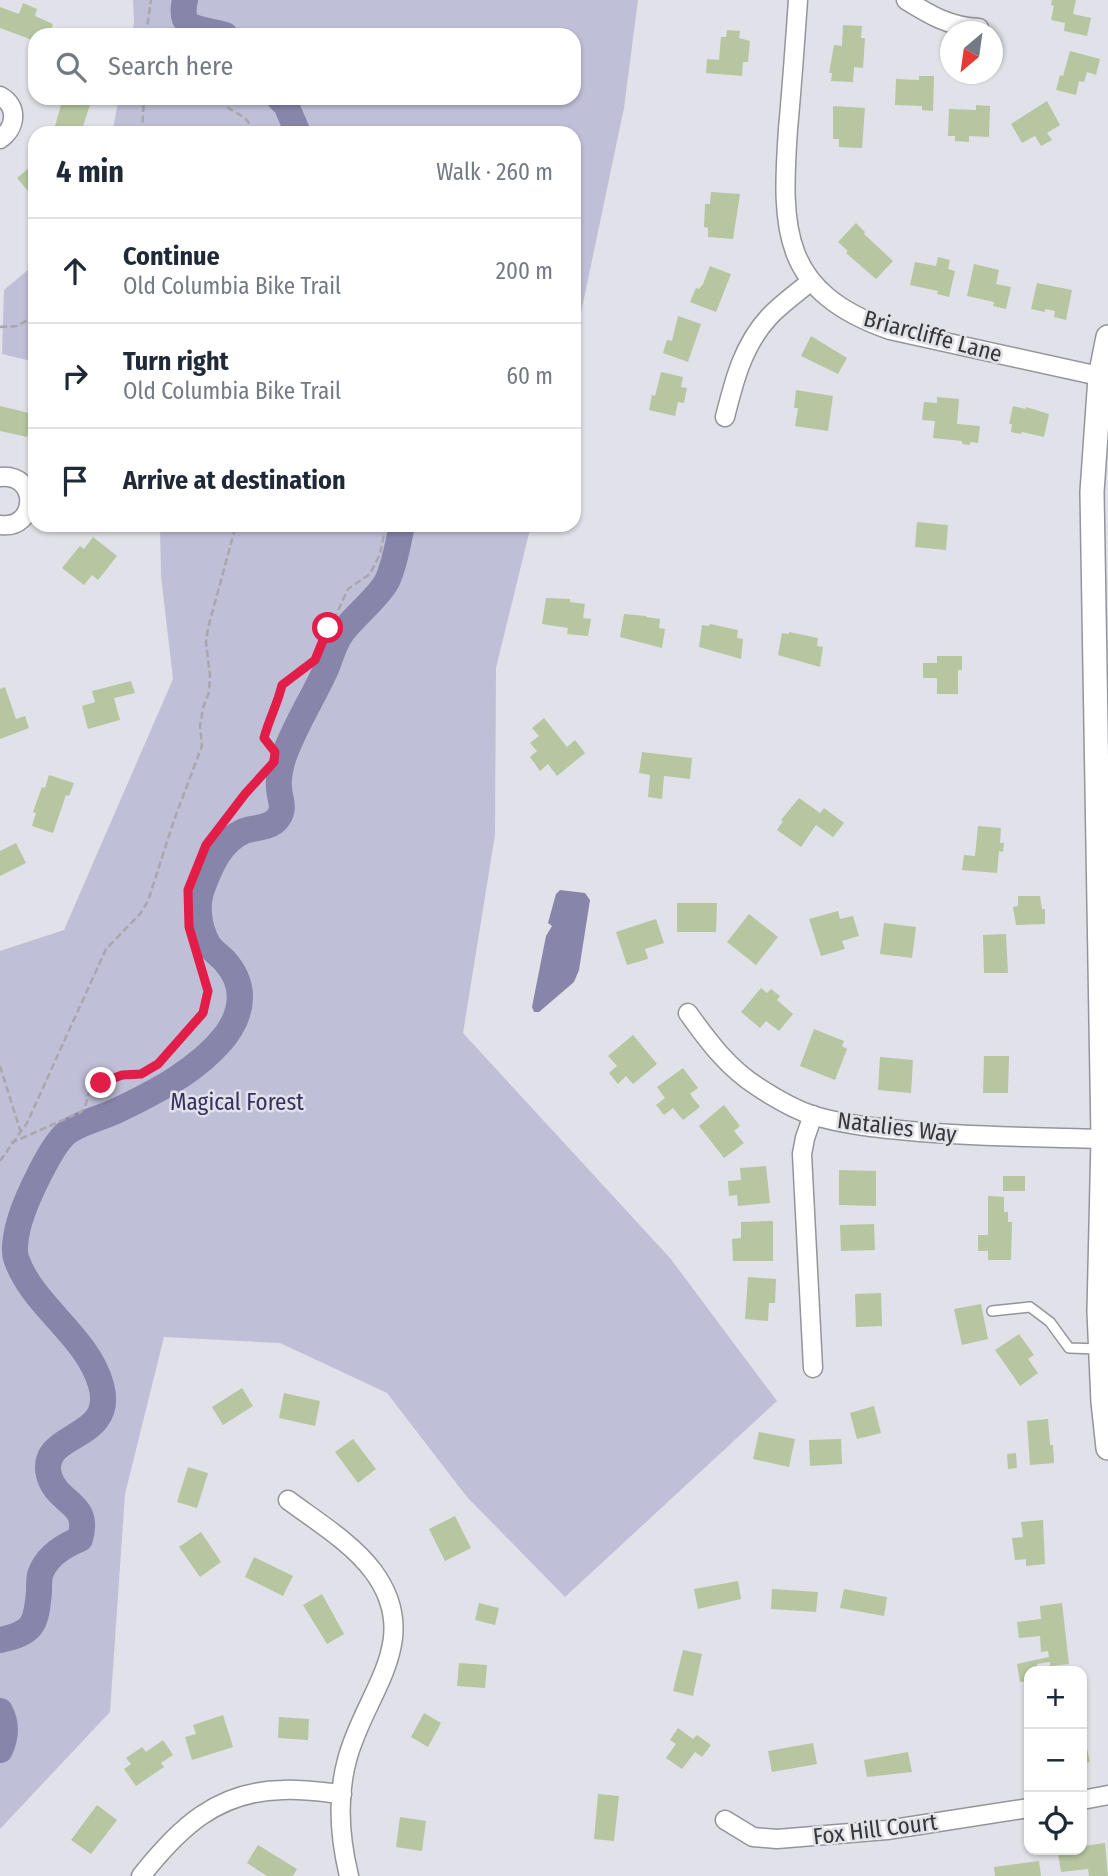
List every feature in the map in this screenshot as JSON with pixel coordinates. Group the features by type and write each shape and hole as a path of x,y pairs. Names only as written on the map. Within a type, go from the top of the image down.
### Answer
{"street":[{"name":"Briarcliffe Lane","path":"798,0 784,190 790,240 798,261 811,281 832,303 861,320 890,330 1104,378"},
{"path":"906,0 944,21"},
{"path":"0,96 6,99 13,110 14,120 10,131 0,139"},
{"path":"725,417 735,376 755,334 770,316 811,281"},
{"path":"1108,337 1092,492 1103,1139 1099,1312 1108,1448"},
{"path":"0,477 19,481 28,495"},
{"path":"0,525 20,521 28,507"},
{"name":"Natalies Way","path":"688,1013 714,1048 734,1069 756,1086 813,1115 859,1126 948,1135 1103,1139"},
{"path":"813,1115 802,1154 813,1368"},
{"path":"288,1500 366,1563 383,1588 392,1609 395,1632 391,1653 383,1678 359,1725 346,1760 341,1832 349,1876"},
{"path":"141,1876 183,1829 204,1812 228,1799 282,1790 342,1794"},
{"path":"1087,1799 1108,1796"},
{"name":"Fox Hill Court","path":"725,1820 754,1837 777,1839 887,1830 1024,1809"}],"lane":[{"path":"992,1311 1030,1307 1050,1322 1069,1348 1100,1349"}],"path":[{"path":"147,28 151,0"},
{"path":"142,126 144,105"},
{"path":"225,105 245,118 251,126"},
{"path":"0,327 17,326 28,320"},
{"path":"0,1161 27,1123 106,949 140,914 148,901 174,820 202,747 200,726 209,692 207,635 234,532"},
{"path":"11,1143 81,1112 89,1091 101,1083 122,1075 141,1074 158,1064 203,1013 208,991 189,927 188,890 197,866 206,845 245,794 274,762 275,752 264,738 282,685 315,660 348,589 370,575 380,554 385,532"},
{"path":"0,1066 21,1133"}],"green space":[{"path":"133,0 638,0 624,108 581,313 581,126 113,126 118,105 581,105 581,28 133,28"},
{"path":"28,270 28,360 2,354 4,290"},
{"name":"Magical Forest","path":"160,532 529,532 496,668 495,835 463,1033 670,1258 777,1401 565,1597 467,1497 387,1393 280,1343 164,1337 125,1494 110,1712 0,1829 0,951 64,930 173,679 161,576"}],"shaded area":[{"path":"560,890 585,893 590,900 579,970 574,982 539,1012 534,1012 532,1007 546,936 552,926 548,923 556,894"}],"building":[{"path":"1052,0 1076,0 1073,14 1091,18 1087,36 1064,31 1065,23 1051,20 1054,6 1051,5"},
{"path":"23,3 37,9 35,16 53,24 52,28 28,28 28,38 0,28 0,7 19,14"},
{"path":"843,25 862,26 861,38 865,38 863,68 854,67 853,82 831,81 832,73 829,73 834,45 842,46"},
{"path":"727,30 740,31 739,38 750,41 748,62 743,62 742,76 706,73 707,59 719,60 721,37 726,37"},
{"path":"1070,51 1100,59 1096,75 1087,72 1084,82 1079,81 1076,95 1056,90"},
{"path":"919,76 934,76 933,111 922,110 922,106 895,105 896,79 919,80"},
{"path":"1047,101 1060,125 1047,133 1052,140 1041,146 1035,136 1022,143 1011,124"},
{"path":"61,105 90,105 83,126 55,126"},
{"path":"976,105 990,106 989,137 969,136 969,142 955,141 955,136 948,136 949,109 976,110"},
{"path":"833,106 865,108 862,148 839,147 839,139 833,139"},
{"path":"28,169 28,191 17,178"},
{"path":"711,192 740,194 733,239 708,237 708,228 704,227 705,204 710,204"},
{"path":"856,223 893,261 876,279 846,253 848,251 838,242"},
{"path":"938,257 950,260 948,269 955,271 949,297 937,294 938,291 910,285 915,262 936,266"},
{"path":"974,264 999,270 996,284 1011,287 1006,309 993,306 994,302 967,296"},
{"path":"710,266 731,274 716,312 690,302 696,288 699,289 703,284"},
{"path":"1037,283 1072,290 1066,320 1054,317 1055,311 1031,309"},
{"path":"678,316 701,324 688,362 663,353 667,340 672,341"},
{"path":"811,336 847,358 838,374 801,356"},
{"path":"661,372 683,377 681,387 687,388 684,403 678,402 675,416 649,410"},
{"path":"796,390 833,396 828,431 795,426 798,408 794,408"},
{"path":"937,397 959,399 957,424 980,426 978,443 970,442 970,445 962,444 962,441 933,438 935,421 922,420 924,402 937,403"},
{"path":"0,406 28,413 27,437 0,431"},
{"path":"1013,406 1049,414 1044,437 1011,432 1012,424 1009,424"},
{"path":"917,522 948,525 946,550 915,547"},
{"path":"93,537 117,556 98,580 92,575 84,585 62,568 80,546 84,549"},
{"path":"546,598 570,599 570,602 585,604 583,618 591,619 588,636 567,634 568,628 542,624"},
{"path":"624,614 660,619 659,628 665,629 662,648 620,637"},
{"path":"702,625 738,630 737,638 743,639 741,659 699,647"},
{"path":"782,633 818,638 817,646 823,647 820,667 778,655"},
{"path":"937,656 962,656 962,670 958,670 958,694 937,694 937,678 923,678 923,663 937,663"},
{"path":"131,681 135,693 114,698 120,720 88,729 82,706 95,702 92,691"},
{"path":"5,687 16,719 25,716 29,728 0,739 0,689"},
{"path":"544,718 567,747 575,740 585,753 557,776 548,764 540,771 530,757 537,751 530,743 539,736 532,728"},
{"path":"642,752 692,758 690,779 664,776 662,799 648,797 650,775 639,773"},
{"path":"49,775 74,783 69,796 66,795 53,833 32,826 36,813 33,812"},
{"path":"799,798 820,813 824,808 844,823 833,837 816,825 801,847 777,830 783,821 781,820"},
{"path":"978,826 1001,828 1000,843 1004,843 1003,852 999,851 997,873 962,870 964,855 975,856"},
{"path":"16,843 26,863 0,876 0,851"},
{"path":"1018,896 1040,896 1042,909 1045,909 1045,924 1016,925 1013,907 1018,906"},
{"path":"677,903 717,903 716,932 677,932"},
{"path":"838,911 840,919 853,916 859,936 842,941 845,949 821,956 809,919"},
{"path":"749,914 778,937 756,965 727,942"},
{"path":"656,919 664,943 645,949 648,959 627,965 616,932"},
{"path":"884,923 916,927 912,958 880,954"},
{"path":"1006,934 1008,973 984,973 983,935"},
{"path":"761,988 767,993 771,989 780,996 777,1000 793,1014 779,1031 766,1021 760,1028 741,1012"},
{"path":"814,1029 844,1041 842,1046 847,1049 835,1080 800,1066"},
{"path":"633,1035 657,1064 633,1084 626,1076 618,1084 609,1073 617,1066 608,1056"},
{"path":"984,1056 1009,1056 1008,1093 983,1093"},
{"path":"880,1057 913,1060 911,1093 878,1090"},
{"path":"683,1068 698,1088 690,1094 700,1107 683,1120 673,1108 664,1115 656,1105 665,1098 657,1087"},
{"path":"724,1105 740,1126 734,1131 744,1143 724,1158 699,1126"},
{"path":"766,1166 770,1203 738,1206 737,1195 729,1196 728,1181 741,1180 740,1168"},
{"path":"839,1170 876,1171 876,1206 839,1205"},
{"path":"1003,1176 1025,1176 1025,1191 1003,1191"},
{"path":"988,1196 1004,1197 1004,1212 1008,1212 1008,1222 1012,1222 1011,1260 988,1260 988,1251 978,1251 978,1235 988,1235"},
{"path":"773,1221 773,1261 733,1261 732,1239 741,1238 741,1222"},
{"path":"874,1224 875,1250 841,1251 840,1225"},
{"path":"748,1277 776,1279 775,1303 769,1303 768,1321 745,1319"},
{"path":"881,1293 882,1326 856,1327 855,1294"},
{"path":"981,1304 988,1339 962,1345 954,1309"},
{"path":"1019,1334 1034,1355 1028,1359 1038,1373 1020,1386 995,1350"},
{"path":"242,1388 253,1406 223,1425 212,1407"},
{"path":"284,1393 320,1401 315,1426 279,1418"},
{"path":"874,1406 881,1433 857,1439 850,1413"},
{"path":"1048,1419 1054,1463 1030,1465 1027,1421"},
{"path":"759,1432 795,1439 789,1467 753,1459"},
{"path":"353,1439 376,1469 358,1483 335,1452"},
{"path":"841,1439 842,1464 810,1466 809,1440"},
{"path":"1016,1453 1017,1468 1008,1469 1007,1454"},
{"path":"188,1467 208,1473 197,1508 177,1502"},
{"path":"455,1516 471,1548 445,1561 429,1529"},
{"path":"1043,1520 1045,1564 1026,1566 1026,1559 1015,1560 1012,1538 1023,1537 1021,1522"},
{"path":"201,1532 221,1562 200,1577 179,1547"},
{"path":"254,1557 293,1576 283,1596 245,1577"},
{"path":"738,1581 741,1599 698,1609 694,1589"},
{"path":"772,1589 818,1592 816,1612 771,1609"},
{"path":"844,1589 887,1597 884,1616 840,1608"},
{"path":"322,1594 344,1634 327,1644 303,1605"},
{"path":"479,1603 499,1608 495,1625 475,1620"},
{"path":"1062,1603 1069,1664 1050,1666 1050,1662 1024,1666 1024,1682 1020,1682 1017,1664 1049,1657 1048,1651 1041,1652 1040,1636 1019,1638 1017,1622 1041,1619 1040,1606"},
{"path":"683,1650 702,1654 693,1696 673,1691"},
{"path":"459,1663 487,1665 485,1688 457,1686"},
{"path":"424,1713 441,1723 428,1747 411,1737"},
{"path":"223,1715 233,1747 192,1760 185,1737 196,1734 193,1725"},
{"path":"279,1717 309,1719 308,1740 278,1738"},
{"path":"678,1728 693,1739 697,1735 711,1745 702,1757 695,1752 682,1769 666,1758 676,1744 670,1740"},
{"path":"163,1740 173,1755 161,1763 164,1767 136,1786 124,1769 131,1764 126,1758 142,1747 146,1752"},
{"path":"813,1743 817,1764 772,1772 768,1751"},
{"path":"908,1752 912,1772 867,1777 864,1760"},
{"path":"598,1794 619,1796 614,1841 594,1839"},
{"path":"97,1805 117,1820 91,1854 71,1840"},
{"path":"400,1817 426,1821 422,1851 396,1847"},
{"path":"1105,1843 1108,1876 1089,1876 1088,1869 1061,1872 1058,1855 1087,1855 1087,1846"},
{"path":"258,1845 297,1869 293,1876 267,1876 247,1863"},
{"path":"1039,1861 1041,1876 995,1876 994,1867"}],"waterway":[{"path":"185,0 185,19 188,24 198,28"},
{"path":"286,105 295,126"},
{"path":"0,1640 20,1634 31,1625 36,1612 40,1577 46,1562 67,1545 80,1539 81,1517 53,1485 49,1475 49,1461 55,1450 89,1427 98,1417 103,1403 101,1385 94,1367 34,1291 16,1258 16,1239 23,1211 48,1159 62,1137 80,1125 131,1104 189,1070 215,1048 232,1026 239,1007 239,988 231,969 210,947 204,935 199,907 203,886 213,862 229,841 244,831 275,822 280,814 282,807 279,775 288,745 326,669 334,646 346,627 387,581 400,532"},
{"path":"0,1711 5,1730 0,1750"}],"route":[{"path":"101,1083 122,1075 141,1074 158,1064 169,1048 203,1013 208,991 189,927 188,890 206,845 245,794 274,762 275,752 264,738 282,685 315,660 328,628"}]}
